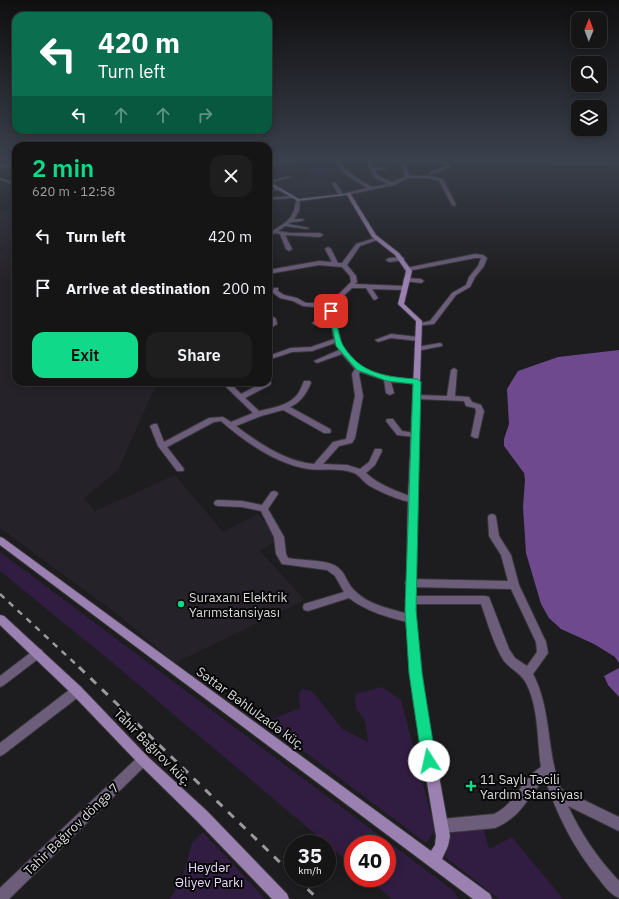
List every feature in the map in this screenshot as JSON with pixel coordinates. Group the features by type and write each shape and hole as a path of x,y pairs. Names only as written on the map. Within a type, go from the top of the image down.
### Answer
{"street":[{"path":"272,234 291,220 297,211 298,200"},
{"path":"349,200 377,239 402,259 408,269 401,304 417,318 418,325 410,600 419,700 443,836 441,846 434,860"},
{"path":"451,200 454,205"},
{"path":"291,220 302,220"},
{"path":"285,225 307,228"},
{"path":"275,232 282,234 320,235"},
{"path":"282,234 289,249"},
{"path":"344,264 358,245 377,239"},
{"path":"328,249 336,263"},
{"path":"408,269 475,256 481,256 484,258 481,266 472,277 468,286 454,294 432,323 418,325"},
{"path":"389,260 402,259"},
{"path":"272,271 310,264 344,264 354,279 351,286 336,299 331,311 339,346 359,369 387,379 417,382"},
{"path":"351,286 369,288 421,281"},
{"path":"369,288 375,298"},
{"path":"276,290 275,292 282,297 295,299 305,305 315,305 324,310 331,311"},
{"path":"315,323 334,322"},
{"path":"378,340 391,336 418,339"},
{"path":"272,357 294,349 312,348 338,340"},
{"path":"417,349 440,345"},
{"path":"317,361 344,351"},
{"path":"316,467 336,444 349,441 352,438 359,396 355,374 359,369"},
{"path":"451,397 454,370"},
{"path":"387,379 390,393"},
{"path":"230,425 258,414 285,408 298,399 304,392 306,383"},
{"path":"229,386 258,414"},
{"path":"241,397 261,386"},
{"path":"417,397 451,397 466,399 469,404 480,409 475,436"},
{"path":"285,408 328,431"},
{"path":"162,446 212,420 223,419 256,445 300,465 347,468 361,473 365,479 382,489 412,500"},
{"path":"390,421 400,433 415,434"},
{"path":"154,426 162,446 180,469"},
{"path":"361,473 372,463 378,451"},
{"path":"264,509 274,494"},
{"path":"218,503 242,504 264,509 279,537 284,561 321,566 336,571 351,594 384,611 411,619"},
{"path":"492,517 494,536 510,565 514,585 541,642 543,653 527,674"},
{"name":"Səttar Bəhlulzadə küç.","path":"0,540 485,899"},
{"path":"410,583 514,585"},
{"path":"308,607 351,594"},
{"path":"410,600 485,600 504,652 510,661 527,674 540,713 548,770 566,818 589,857 606,879 619,891"},
{"name":"Tahir Bağırov küç.","path":"0,619 77,691 143,760 202,816 282,899"},
{"path":"0,682 38,653"},
{"path":"0,750 77,691"},
{"name":"Tahir Bağırov döngə 7","path":"0,898 143,760"},
{"path":"442,826 495,821 503,818 517,806 539,775 548,770"},
{"path":"556,793 619,824"}],"shaded area":[{"path":"12,208 12,386 156,386 118,470 84,498 95,511 175,475 223,532 258,514 274,532 274,542 260,551 305,600 175,663 117,614 0,528 0,250 3,249 0,248 0,212"},
{"path":"619,350 619,663 615,657 594,644 561,629 549,618 541,604 526,553 523,507 525,480 524,473 504,446 504,439 509,424 507,389 518,371 558,357"},
{"path":"619,668 619,697 608,685 604,676"}],"green space":[{"path":"0,552 379,835 344,835 344,858 336,852 336,835 316,835 108,659 0,571"},
{"path":"382,687 401,700 435,830 426,843 265,722 300,708 299,692 303,689 312,691 342,729 368,742 365,720 356,709 355,694"},
{"path":"483,827 489,849 512,837 563,899 499,899 445,857 450,843 449,829"},
{"name":"Heydər Əliyev Parkı","path":"203,832 265,899 170,899 182,879 192,843"},
{"path":"396,848 454,891 458,899 392,899 378,887 396,887"}],"railway":[{"path":"0,594 80,668"},
{"path":"79,667 284,866"},
{"path":"305,887 318,899"}],"place":[{"name":"Suraxanı Elektrik Yarımstansiyası","path":"181,604"},
{"name":"11 Saylı Təcili Yardım Stansiyası","path":"471,786"}],"route":[{"path":"331,311 338,336 338,344 359,369 375,373 387,379 417,382 410,583 412,647 429,761"}]}
